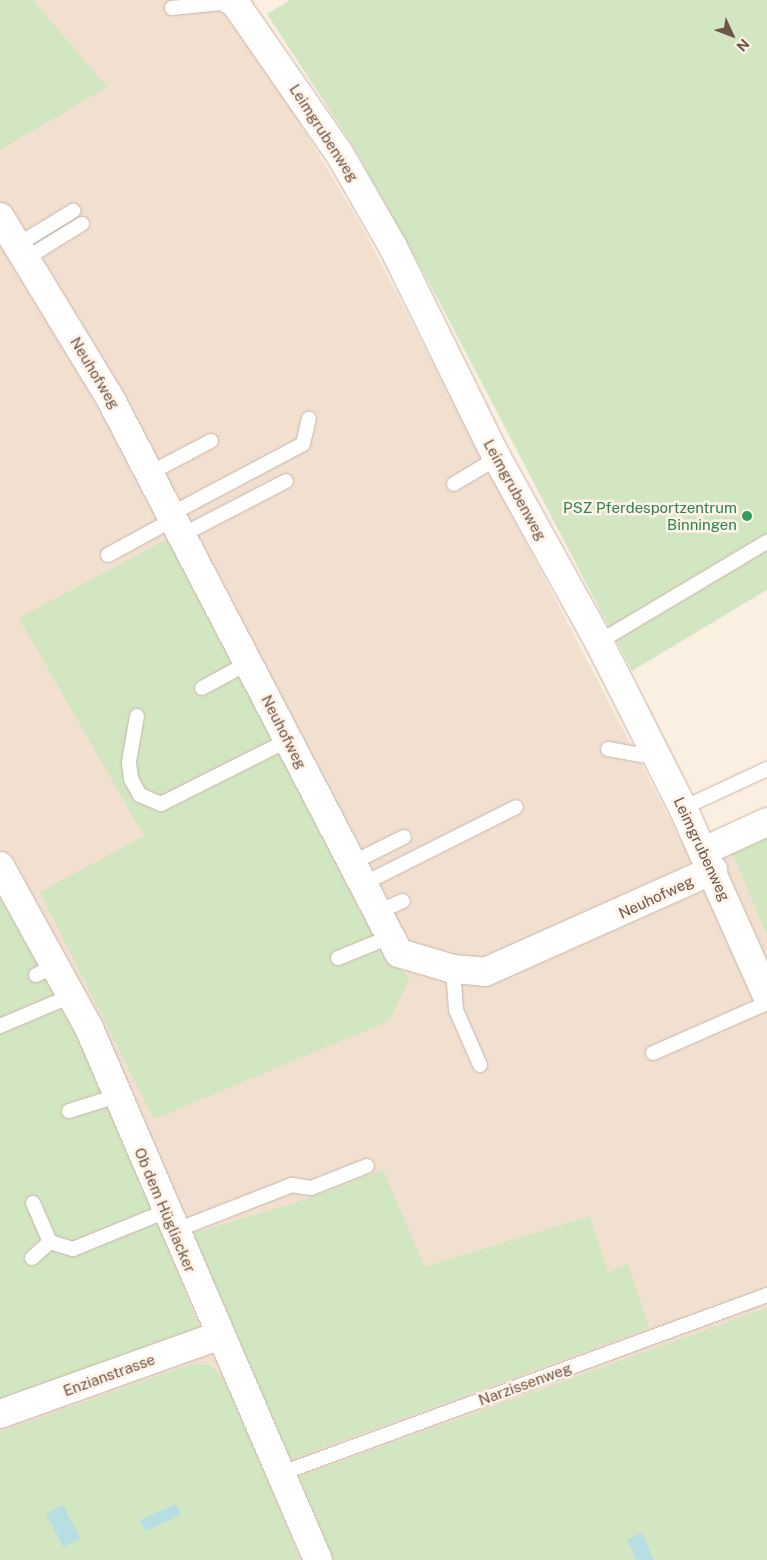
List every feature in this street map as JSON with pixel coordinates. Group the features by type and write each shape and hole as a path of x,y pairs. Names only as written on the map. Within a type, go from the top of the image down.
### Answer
{"street":[{"name":"Leimgrubenweg","path":"240,9 344,161 393,247 497,458 599,642 684,808 767,996"},
{"name":"Neuhofweg","path":"0,217 109,396 399,953 453,970 485,972 513,962 708,861 767,822"},
{"name":"Ob dem Hügliacker","path":"0,866 45,971 71,996 117,1096 218,1336 282,1472 318,1560"},
{"name":"Enzianstrasse","path":"0,1414 218,1336"}],"lane":[{"path":"172,8 221,3 240,9"},
{"path":"21,252 72,211"},
{"path":"21,252 82,224"},
{"path":"176,523 303,444 309,419"},
{"path":"150,473 212,441"},
{"path":"454,484 497,458"},
{"path":"108,555 176,523 286,481"},
{"path":"599,642 767,542"},
{"path":"202,688 248,663"},
{"path":"137,716 129,762 131,780 140,795 161,804 288,740"},
{"path":"608,749 658,758"},
{"path":"684,808 767,769"},
{"path":"358,873 516,806"},
{"path":"358,873 404,837"},
{"path":"378,912 402,901"},
{"path":"338,958 390,937"},
{"path":"453,970 456,1010 480,1065"},
{"path":"0,1026 71,996"},
{"path":"653,1053 767,1003"},
{"path":"69,1112 117,1096"},
{"path":"33,1204 50,1242 73,1249 292,1185 311,1188 367,1166"},
{"path":"32,1258 50,1242"},
{"name":"Narzissenweg","path":"282,1472 767,1295"}],"shaded area":[{"path":"0,0 220,0 249,37 362,227 681,841 732,852 767,828 767,1560 0,1560"}],"green space":[{"path":"0,0 33,0 107,87 0,150"},
{"path":"290,0 767,0 767,590 632,671 437,297 353,146 267,14"},
{"path":"169,538 381,951 410,978 389,1021 154,1119 40,892 144,836 19,618"},
{"path":"767,828 767,935 732,852"},
{"path":"0,894 85,1042 200,1329 0,1399"},
{"path":"383,1170 425,1267 590,1216 608,1272 628,1264 649,1328 287,1461 186,1235 298,1202"},
{"path":"767,1308 767,1560 333,1560 300,1476"},
{"path":"191,1364 211,1365 230,1388 300,1560 0,1560 0,1432"}],"water":[{"path":"176,1504 181,1515 145,1531 140,1520"},
{"path":"63,1505 80,1539 63,1547 46,1514"},
{"path":"642,1533 654,1560 636,1560 627,1539"}],"place":[{"name":"PSZ Pferdesportzentrum Binningen","path":"747,516"}]}
